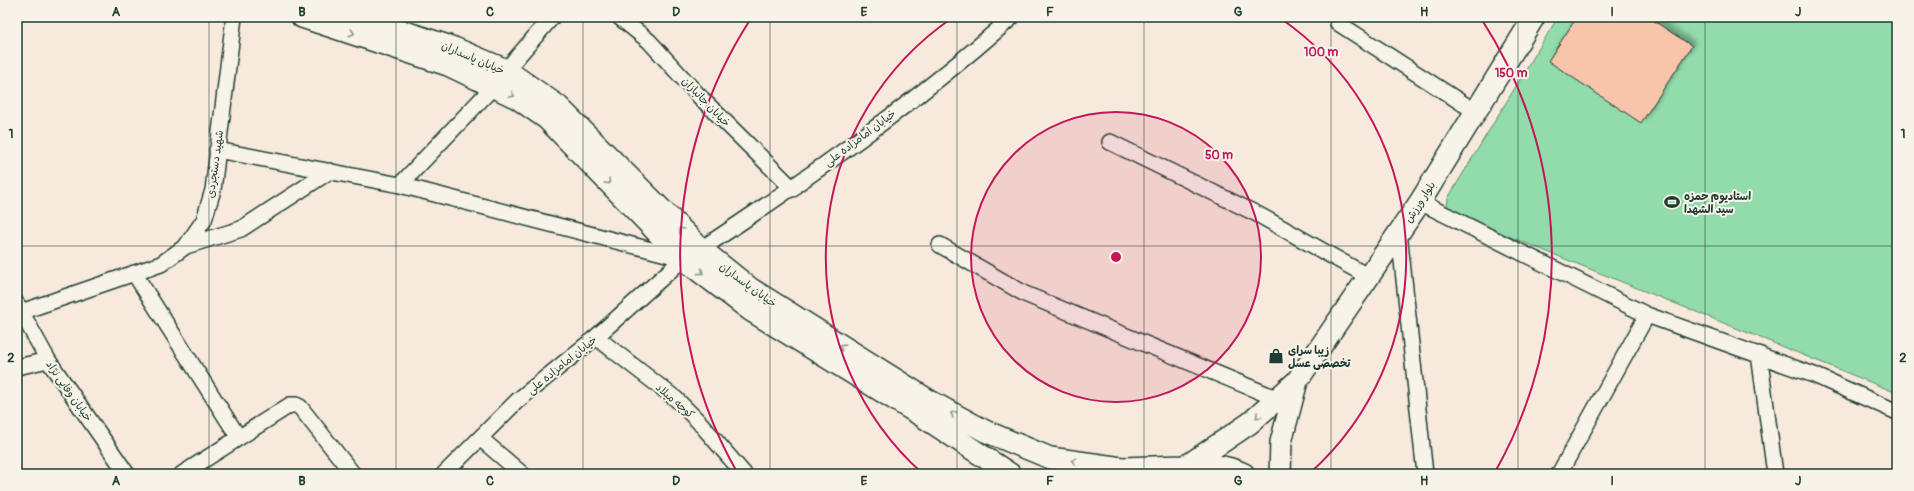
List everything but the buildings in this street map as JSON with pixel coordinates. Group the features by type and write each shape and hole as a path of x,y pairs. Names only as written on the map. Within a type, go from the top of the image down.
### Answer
{"street":[{"name":"شهید دستجردی","path":"19,308 161,264 186,246 204,220 213,190 234,17"},
{"name":"خیابان پاسداران","path":"302,17 448,65 500,78"},
{"name":"خیابان پاسداران","path":"359,17 454,48 500,78 517,98 547,119 750,310 922,416 1010,474"},
{"path":"400,185 500,78 552,17"},
{"name":"خیابان امامزاده علی","path":"444,474 517,402 692,254 793,188 968,57 1012,17"},
{"name":"بلوار ورزش","path":"1297,381 1420,202 1534,17"},
{"name":"خیابان جانبازان","path":"629,20 699,96 793,188"},
{"path":"1338,23 1476,112"},
{"path":"1110,142 1259,215 1369,277"},
{"path":"218,150 400,185 692,254"},
{"path":"186,246 241,229 330,171"},
{"path":"1420,202 1647,315 1814,375 1897,412"},
{"path":"1399,234 1425,474"},
{"path":"940,245 1025,294 1278,399"},
{"name":"خیابان پاسداران","path":"692,254 751,289 928,400 985,431 1050,458 1122,468 1185,465 1219,466 1244,474"},
{"path":"134,273 239,438"},
{"name":"خیابان وفایی نژاد","path":"19,308 48,360 127,474"},
{"path":"1559,474 1647,315"},
{"name":"کوچه میلاد","path":"596,336 676,399 700,423 744,474"},
{"path":"1759,354 1775,474"},
{"path":"17,367 48,360"},
{"path":"1158,474 1185,465 1250,423 1297,381"},
{"path":"1280,474 1281,442 1297,381"},
{"path":"182,474 290,405 300,407 353,474"},
{"path":"480,438 522,474"}],"green space":[{"name":"استادیوم حمزه سید الشهدا","path":"1558,17 1897,17 1897,393 1451,213 1447,206 1448,198"}],"place":[{"name":"استادیوم حمزه سید الشهدا","path":"1672,202"},
{"name":"زیبا سرای تخصصی عسل","path":"1276,356"}]}
